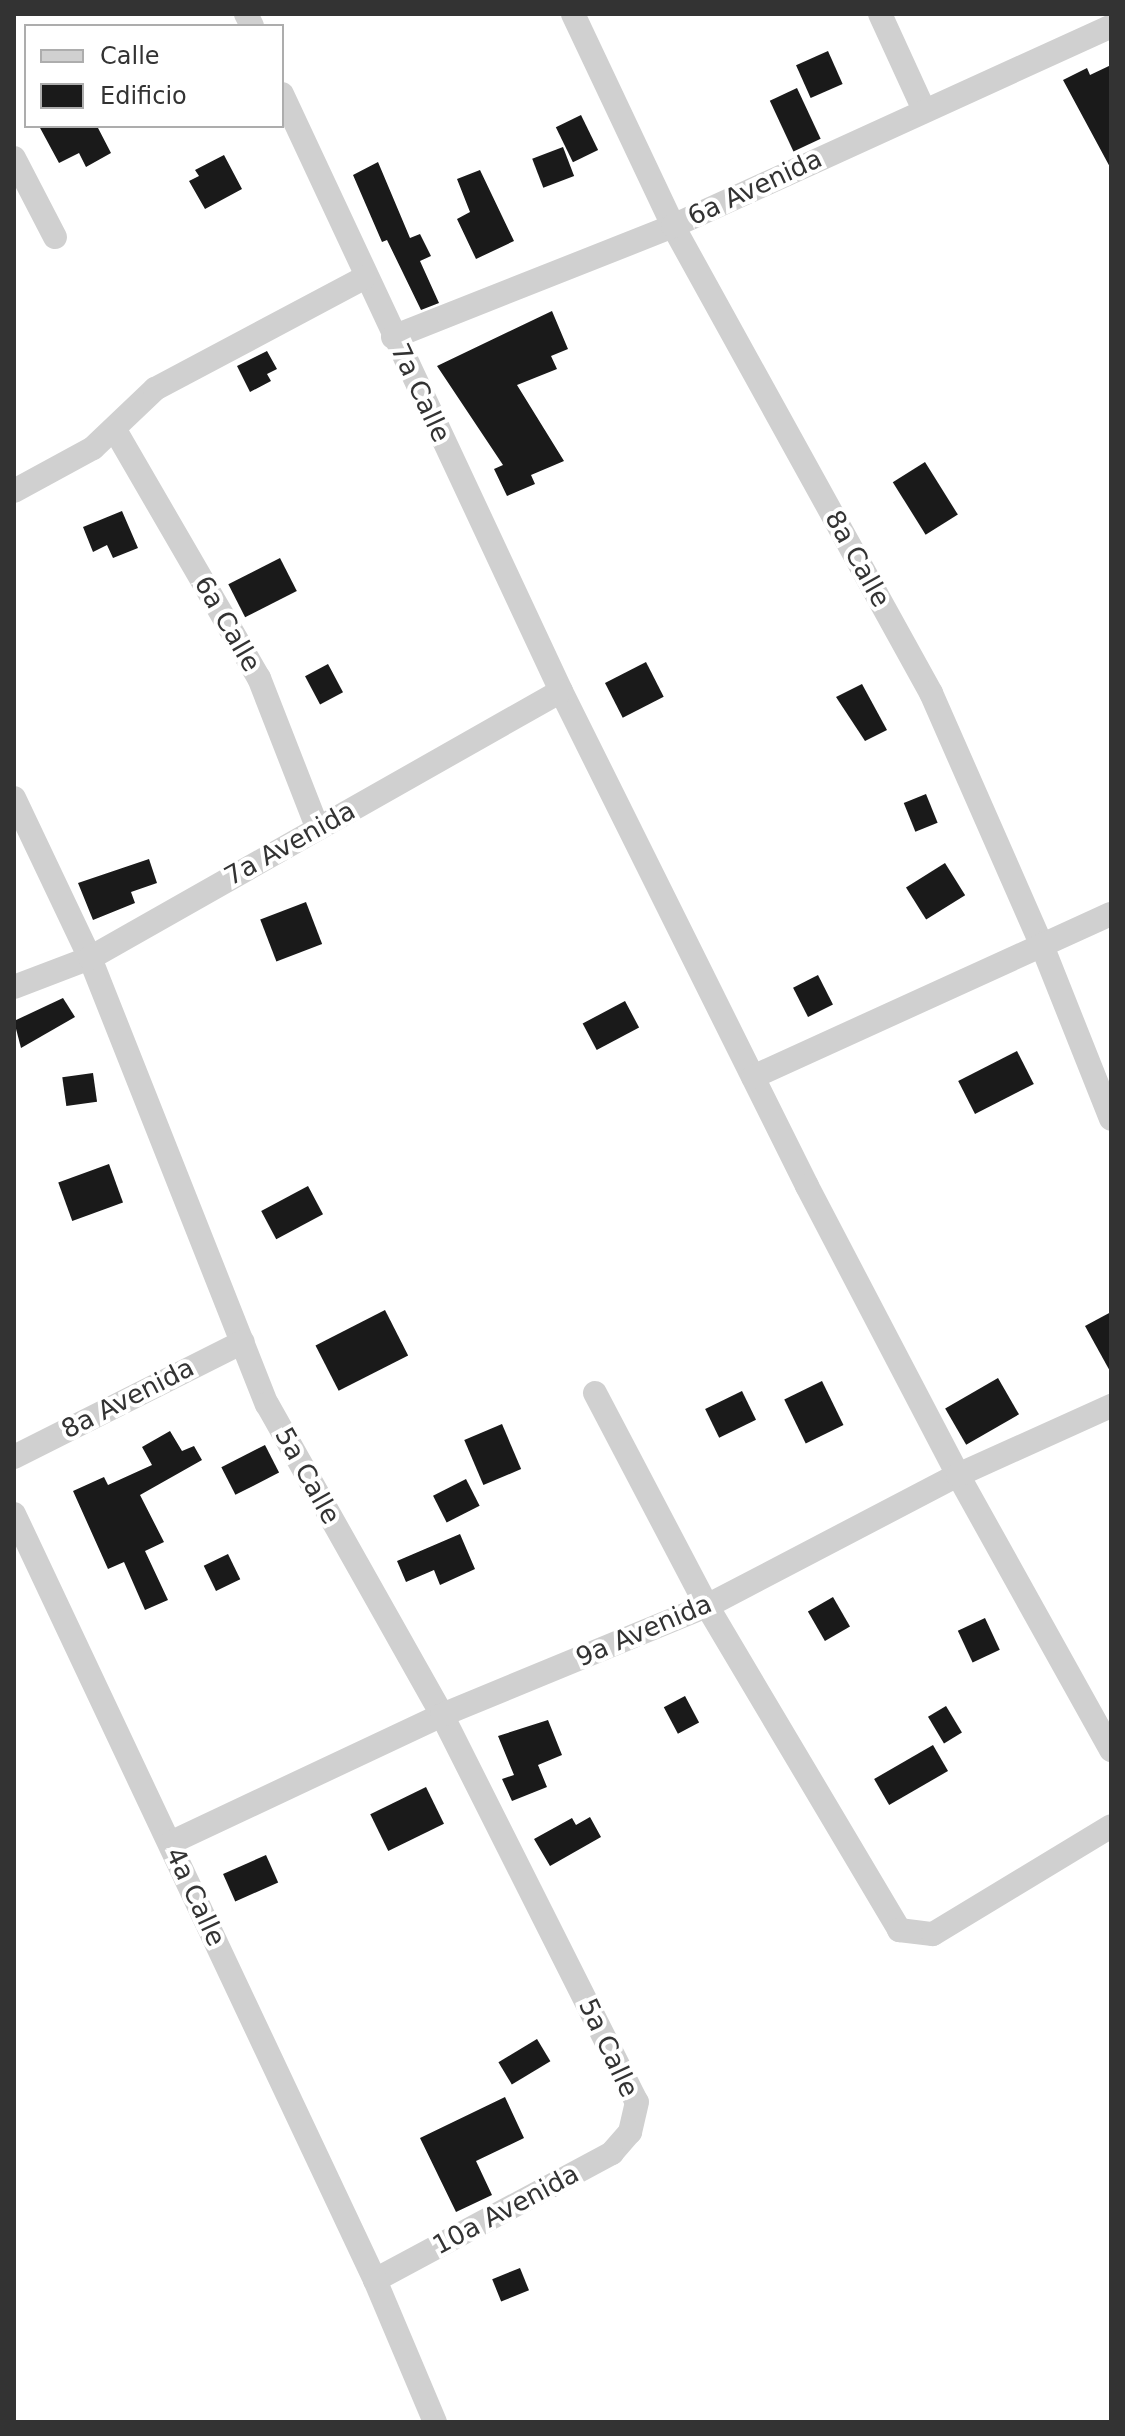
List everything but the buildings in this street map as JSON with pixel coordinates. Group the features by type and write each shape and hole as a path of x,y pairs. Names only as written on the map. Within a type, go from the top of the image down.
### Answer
{"street":[{"name":"8a Calle","path":"573,14 673,226 931,693 1041,943 1111,1119"},
{"path":"880,14 924,110"},
{"name":"6a Avenida","path":"393,337 673,226 1111,26"},
{"name":"7a Calle","path":"284,98 364,278 561,691 753,1077 958,1475 1111,1750"},
{"path":"14,158 55,237"},
{"path":"14,491 93,448 155,389 364,278"},
{"name":"6a Calle","path":"115,430 259,678 318,829"},
{"name":"7a Avenida","path":"14,987 90,958 561,691"},
{"name":"5a Calle","path":"14,798 90,958 267,1404 442,1715 637,2102 630,2132"},
{"path":"753,1077 1041,943 1111,914"},
{"name":"8a Avenida","path":"14,1457 243,1342"},
{"path":"595,1393 707,1606 899,1930 933,1934 1111,1826"},
{"name":"9a Avenida","path":"170,1843 442,1715 707,1606 958,1475 1111,1406"},
{"name":"4a Calle","path":"14,1514 375,2280 435,2422"},
{"name":"10a Avenida","path":"375,2280 612,2153 630,2132"}]}
